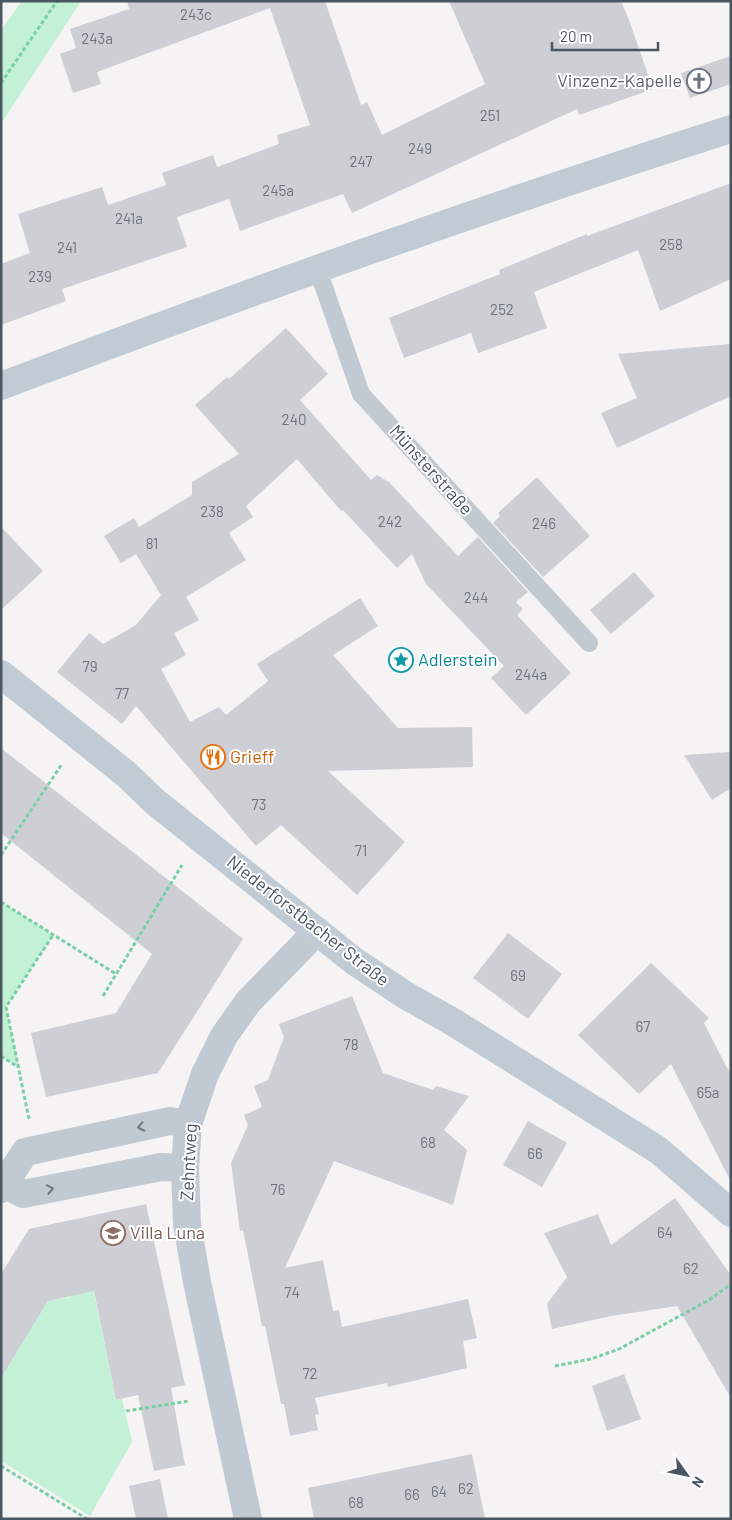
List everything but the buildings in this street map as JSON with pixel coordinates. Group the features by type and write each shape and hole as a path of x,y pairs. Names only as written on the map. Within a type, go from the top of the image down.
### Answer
{"street":[{"path":"1,386 318,270 591,174 731,129"},
{"name":"Niederforstbacher Straße","path":"1,674 126,774 154,801 354,961 405,995 658,1150 731,1213"},
{"name":"Zehntweg","path":"248,1519 197,1282 187,1224 185,1168 188,1124 205,1074 224,1036 248,1002 317,931"},
{"path":"185,1168 161,1167 23,1194 3,1186 25,1152 170,1121 188,1124"}],"lane":[{"name":"Münsterstraße","path":"318,270 361,394 589,643"}],"path":[{"path":"1,84 57,1"},
{"path":"1,855 46,787"},
{"path":"103,996 186,858 202,839"},
{"path":"1,902 116,974"},
{"path":"35,1150 6,1007 53,934"},
{"path":"1,1056 19,1067"},
{"path":"555,1366 591,1359 619,1350 709,1300 731,1284"},
{"path":"126,1412 222,1395"},
{"path":"1,1466 87,1519"}],"green space":[{"path":"22,1 81,1 1,124 1,30"},
{"path":"1,902 53,935 6,1007 19,1067 1,1056"},
{"path":"91,1279 116,1400 122,1399 132,1442 90,1516 1,1461 1,1378 48,1301 70,1297 66,1281"}],"place":[{"name":"Vinzenz-Kapelle","path":"699,81"},
{"name":"Adlerstein","path":"401,660"},
{"name":"Grieff","path":"213,757"},
{"name":"Villa Luna","path":"113,1233"}]}
